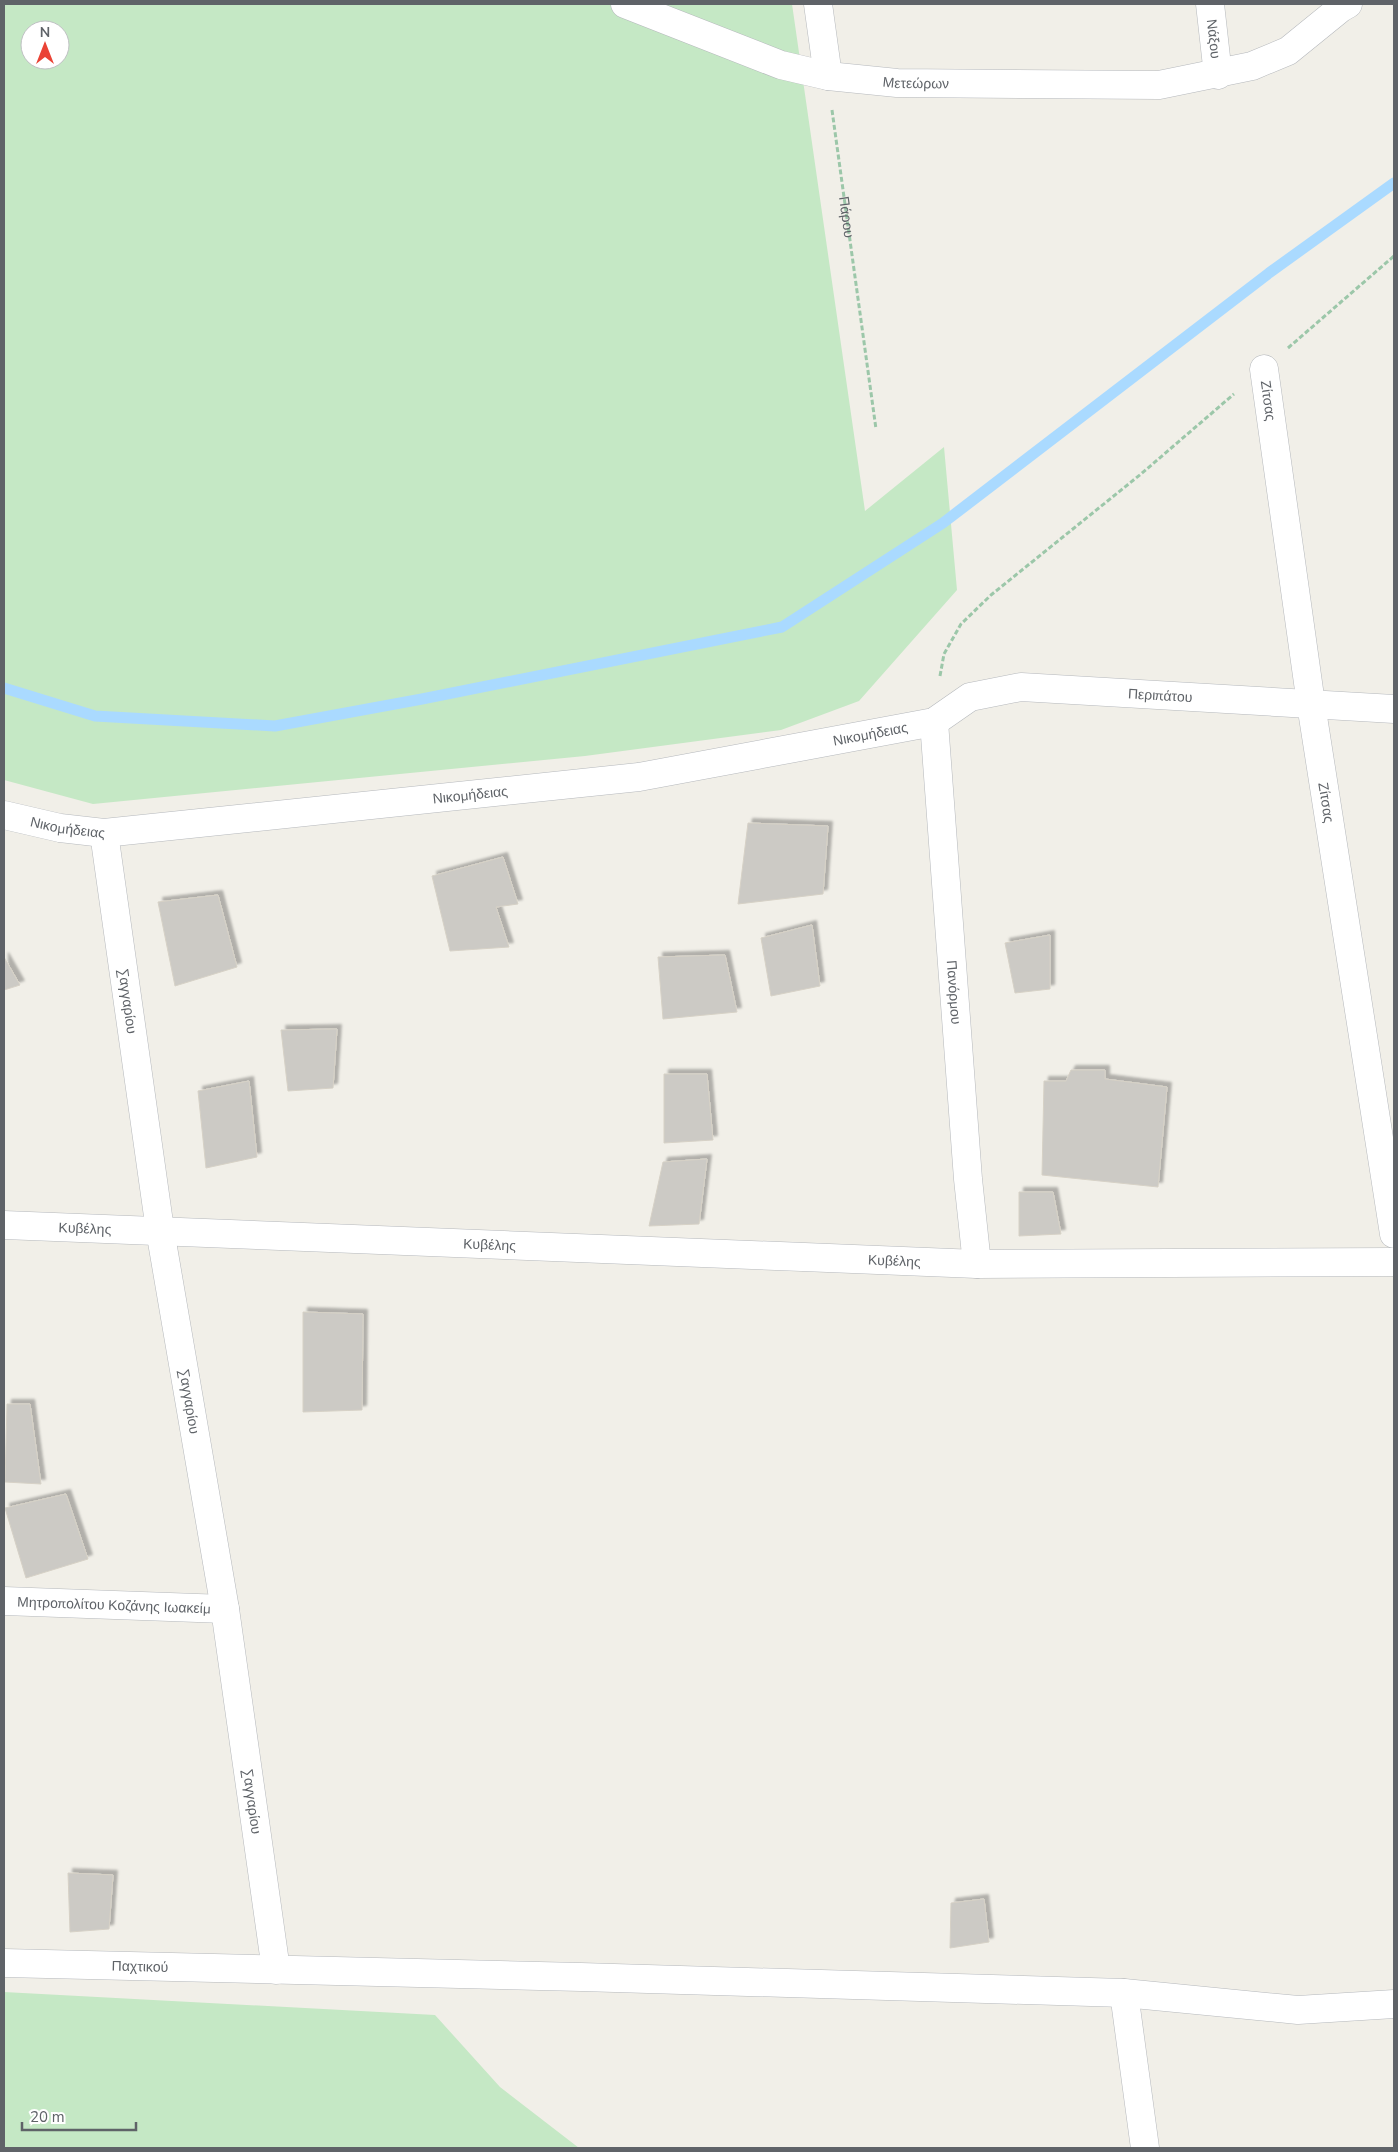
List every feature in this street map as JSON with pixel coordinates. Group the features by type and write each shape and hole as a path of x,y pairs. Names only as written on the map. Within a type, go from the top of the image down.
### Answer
{"street":[{"name":"Μετεώρων","path":"625,4 781,64 828,76 897,83 1159,85 1218,75 1252,66 1288,51 1340,8 1348,4"},
{"path":"818,4 828,76"},
{"name":"Νάξου","path":"1210,4 1218,75"},
{"name":"Ζίτσας","path":"1264,369 1311,704 1394,1234"},
{"name":"Περιπάτου","path":"934,722 970,697 1021,687 1394,709"},
{"name":"Νικομήδειας","path":"4,815 60,828 104,833 639,777 934,722"},
{"name":"Πανόρμου","path":"934,722 968,1179 977,1264"},
{"name":"Σαγγαρίου","path":"104,833 160,1230 225,1609 276,1970"},
{"name":"Κυβέλης","path":"4,1225 977,1264 1394,1262"},
{"name":"Μητροπολίτου Κοζάνης Ιωακείμ","path":"4,1601 225,1609"},
{"name":"Παχτικού","path":"4,1963 1124,1993 1298,2010 1394,2004"},
{"path":"1124,1993 1145,2148"}],"path":[{"name":"Πάρου","path":"828,76 876,429"},
{"path":"934,722 944,654 961,624 991,595 1141,474 1394,256"}],"green space":[{"path":"4,4 792,4 865,511 944,447 957,590 859,701 781,730 585,756 93,804 4,780"},
{"path":"4,1992 435,2015 500,2087 579,2148 4,2148"}],"building":[{"path":"748,823 828,826 823,894 738,904"},
{"path":"503,857 518,904 496,907 509,947 450,951 432,876"},
{"path":"218,895 237,967 175,986 158,902"},
{"path":"812,925 820,986 771,996 761,938"},
{"path":"1050,935 1050,989 1015,993 1005,943"},
{"path":"725,955 737,1012 663,1019 658,957"},
{"path":"4,957 20,985 4,990"},
{"path":"337,1029 333,1088 288,1091 281,1030"},
{"path":"1071,1070 1105,1070 1105,1079 1167,1087 1158,1187 1042,1175 1044,1081 1066,1081"},
{"path":"664,1074 707,1074 713,1140 664,1143"},
{"path":"249,1081 257,1157 206,1168 198,1091"},
{"path":"707,1159 699,1224 649,1226 663,1162"},
{"path":"1019,1192 1053,1192 1061,1234 1019,1236"},
{"path":"303,1312 363,1314 362,1410 303,1412"},
{"path":"7,1404 30,1404 41,1484 5,1482"},
{"path":"66,1494 88,1559 26,1578 5,1508"},
{"path":"68,1873 113,1875 109,1929 70,1932"},
{"path":"984,1899 989,1942 950,1948 951,1903"}],"waterway":[{"path":"4,688 95,716 275,726 422,699 782,627 943,523 1269,273 1394,183"}]}
